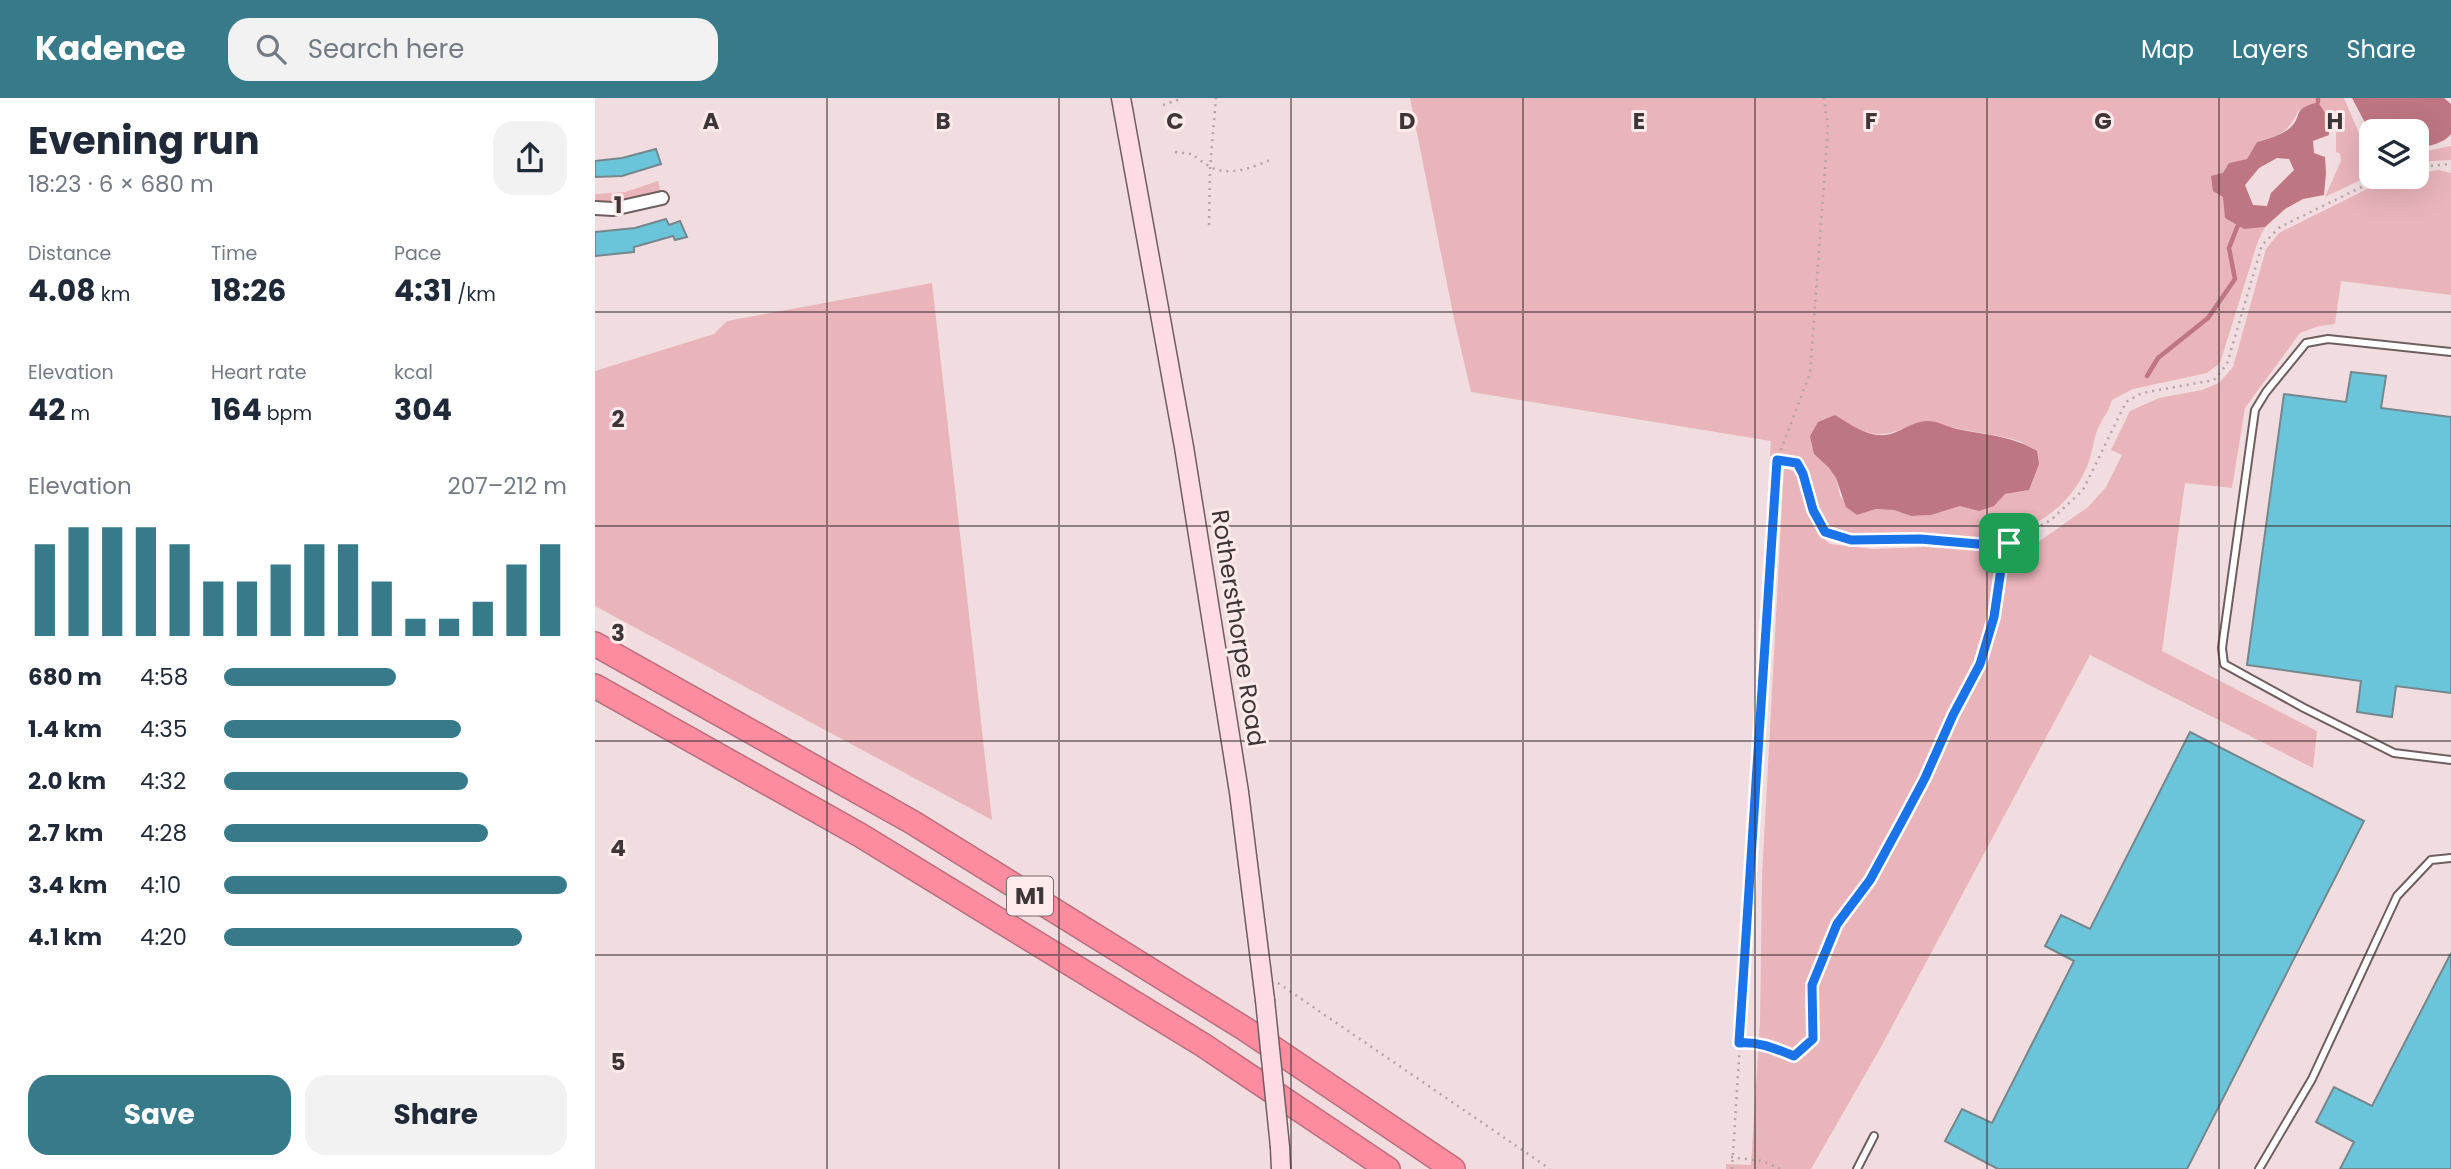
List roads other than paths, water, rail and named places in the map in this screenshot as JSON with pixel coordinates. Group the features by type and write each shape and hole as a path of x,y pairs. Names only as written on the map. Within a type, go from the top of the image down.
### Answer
{"highway":[{"name":"M1","path":"595,644 923,829 1245,1029 1453,1169"},
{"name":"M1","path":"595,686 860,835 1203,1045 1388,1169"}],"street":[{"name":"Rothersthorpe Road","path":"1121,98 1184,447 1239,792 1265,1000 1281,1169"},
{"path":"595,208 614,209 662,198"}],"lane":[{"path":"2451,352 2328,339 2306,343 2266,392 2255,410 2223,648 2224,664 2383,747 2394,752 2451,760"},
{"path":"2259,1169 2312,1079 2396,896 2431,860 2451,858"},
{"path":"1857,1169 1874,1136"}],"waterway":[{"path":"2147,376 2158,358 2208,318 2235,279 2229,248 2238,225"}]}
